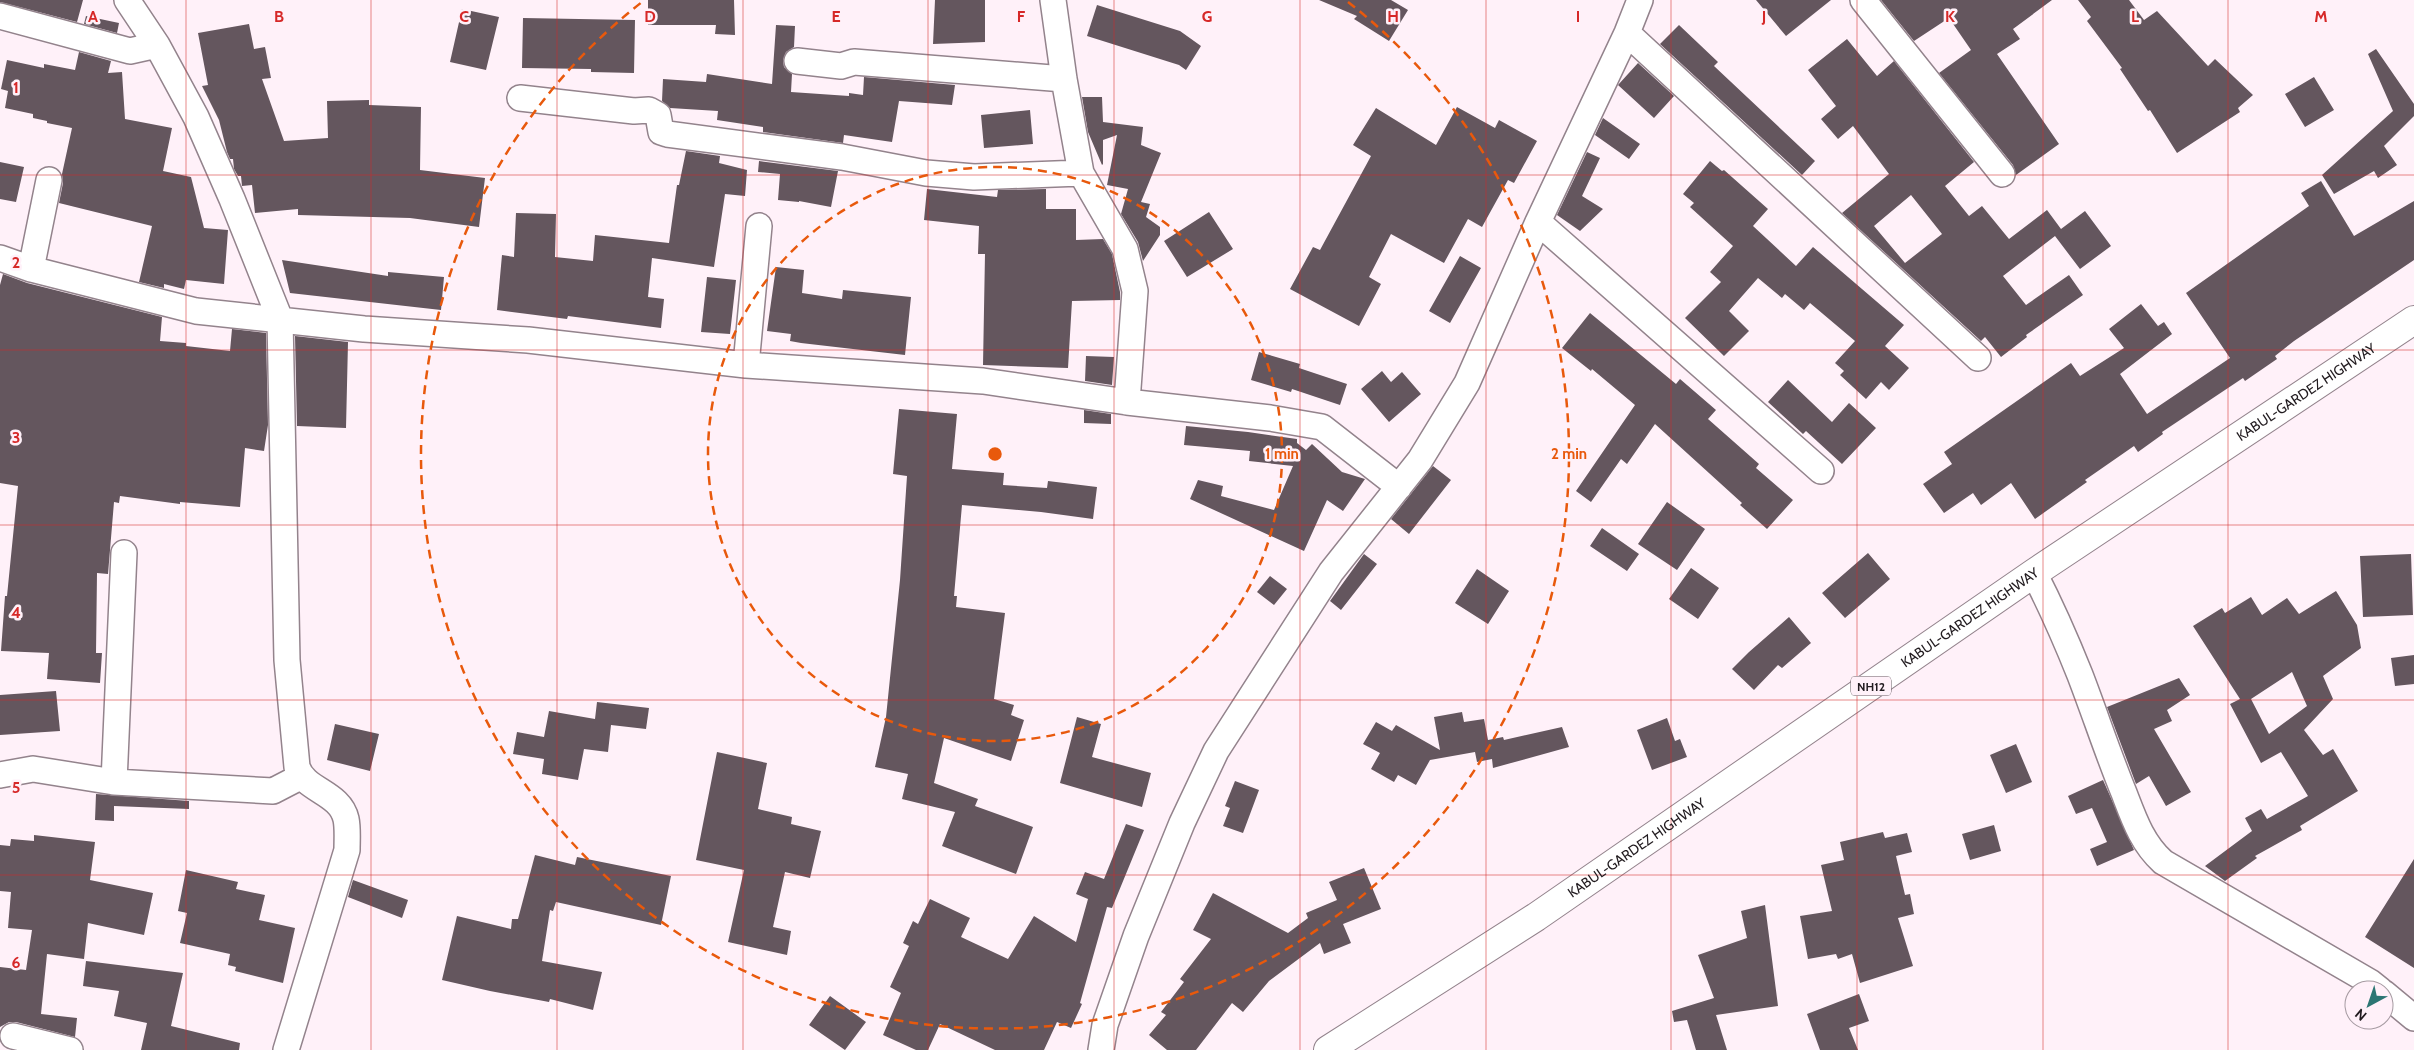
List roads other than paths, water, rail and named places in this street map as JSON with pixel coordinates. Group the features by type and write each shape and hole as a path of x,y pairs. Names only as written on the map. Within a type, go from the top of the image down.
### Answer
{"highway":[{"name":"KABUL-GARDEZ HIGHWAY","path":"1328,1050 1536,916 2034,574 2414,320"}],"street":[{"path":"127,0 156,45 196,117 280,319 287,660 297,767 300,777 334,799 346,818 347,850 286,1050"},
{"path":"1052,0 1064,79 1082,174 1125,249 1135,291 1128,402"},
{"path":"1100,1050 1105,1024 1136,936 1182,823 1216,751 1330,572 1420,460 1467,383 1538,222 1627,33 1640,0"},
{"path":"1863,0 2002,174"},
{"path":"0,16 130,52 156,45"},
{"path":"1627,33 1978,358"},
{"path":"797,61 841,66 854,62 1064,79"},
{"path":"520,98 634,111 650,110 658,115 661,132 667,134 842,157 926,173 974,177 1082,174"},
{"path":"31,269 49,180"},
{"path":"1538,222 1822,471"},
{"path":"746,365 759,226"},
{"path":"0,258 31,269 196,311 364,328 528,340 746,365 983,381 1128,402 1270,418 1322,427 1399,487"},
{"path":"114,782 124,553"},
{"path":"2034,574 2052,608 2080,675 2112,765 2138,829 2151,851 2163,862 2367,980"},
{"path":"0,775 33,769 114,782 273,791 300,777"},
{"path":"2394,1001 2414,1018"},
{"path":"13,1036 70,1050"}]}
